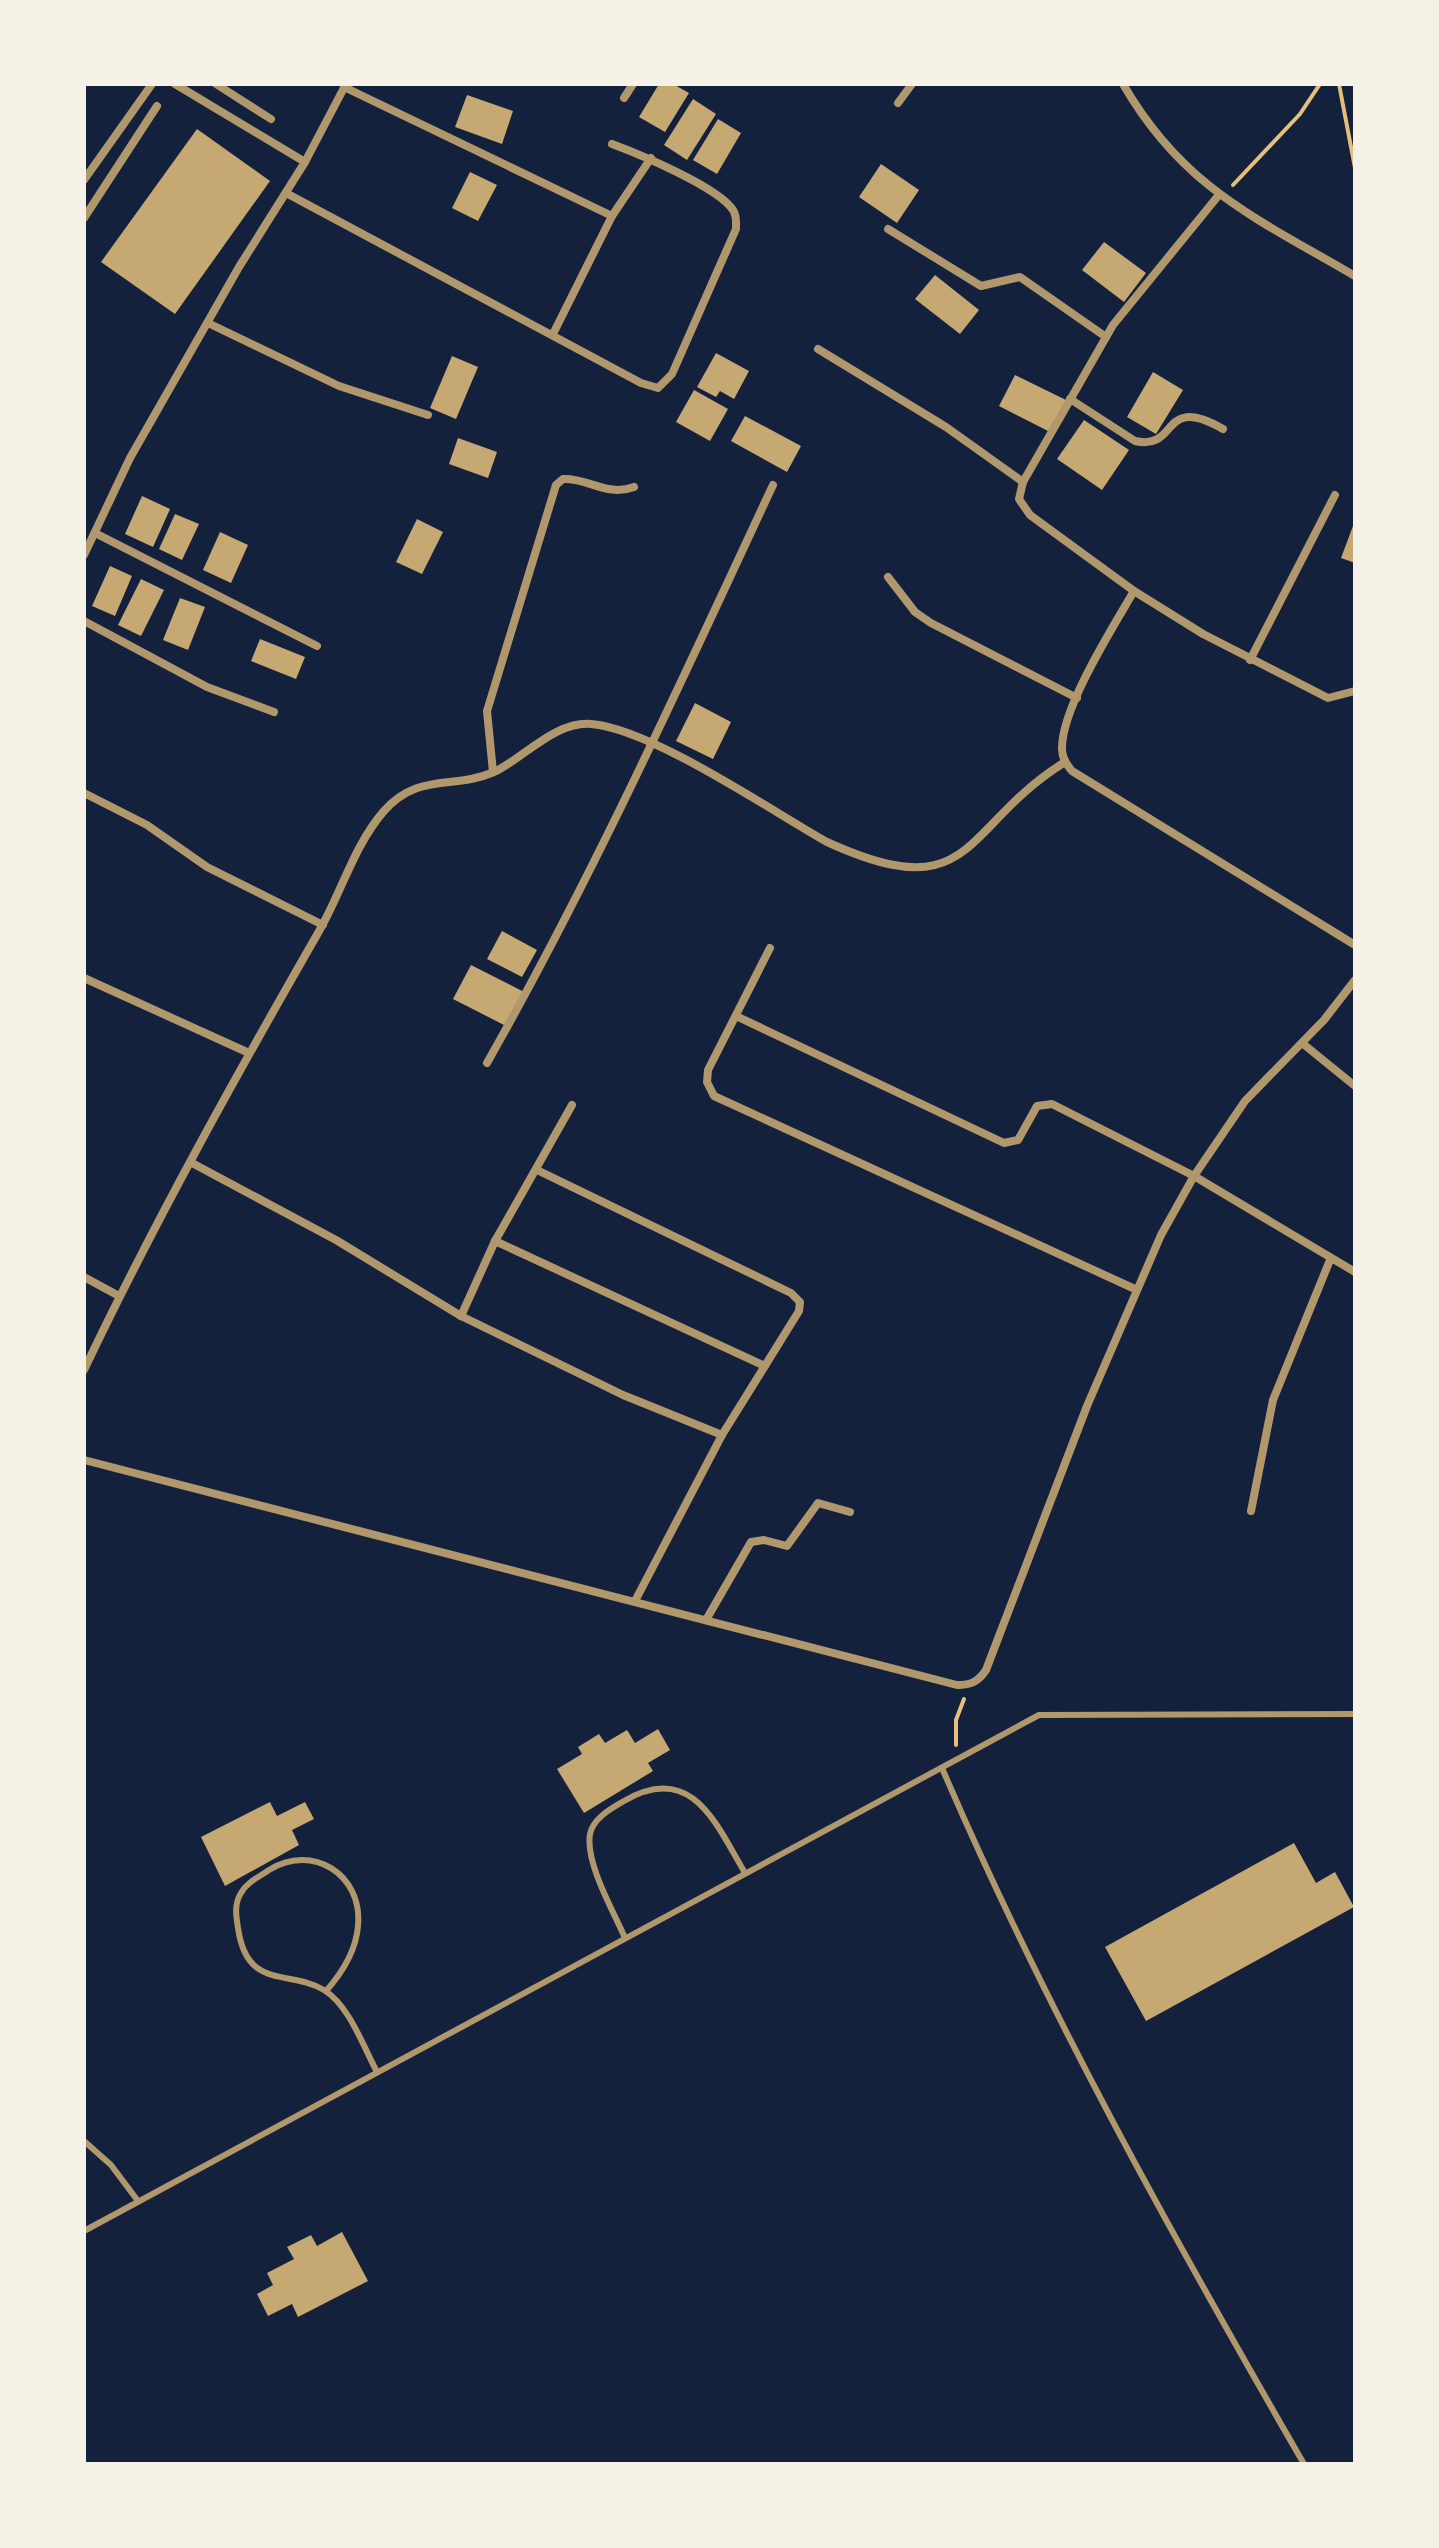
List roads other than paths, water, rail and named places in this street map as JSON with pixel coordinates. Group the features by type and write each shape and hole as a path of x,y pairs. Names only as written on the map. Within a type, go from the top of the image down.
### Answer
{"street":[{"path":"84,180 152,84"},
{"path":"175,84 305,162"},
{"path":"216,84 271,119"},
{"path":"624,98 633,84"},
{"path":"898,103 912,84"},
{"path":"1123,84 1170,153 1218,196 1355,276"},
{"path":"84,555 123,469 305,162 345,85 612,216"},
{"path":"84,218 157,106"},
{"path":"286,193 649,387 658,388 672,374 736,229 736,218 726,203 651,158 612,144"},
{"path":"553,334 612,216 651,158"},
{"path":"1218,196 1139,291 1106,337 1023,482 1019,499 1030,515 1134,591 1250,660 1328,698 1355,691"},
{"path":"888,229 981,286 1020,277 1106,337"},
{"path":"208,323 339,386 428,415"},
{"path":"818,349 946,427 1023,482"},
{"path":"1070,399 1135,441 1144,443 1153,442 1179,417 1191,414 1223,429"},
{"path":"493,772 487,711 556,485 563,479 572,479 612,492 634,487"},
{"path":"487,1063 544,962 653,743 773,485"},
{"path":"1250,660 1335,495"},
{"path":"95,533 317,646"},
{"path":"888,577 915,612 931,623 1077,698"},
{"path":"1134,591 1077,698 1063,736 1065,762 1072,771 1355,945"},
{"path":"84,621 207,687 274,712"},
{"path":"84,1370 119,1296 249,1053 323,925 369,832 407,790 425,784 473,779 493,772 578,724 593,724 653,743 857,856 908,868 945,863 963,855 1023,791 1065,762"},
{"path":"84,793 147,825 207,867 323,925"},
{"path":"770,948 708,1070 709,1088 723,1101 1135,1289"},
{"path":"84,978 249,1053"},
{"path":"84,1460 969,1685 980,1680 986,1670 1135,1289 1194,1176 1245,1101 1302,1043 1355,980"},
{"path":"736,1016 1004,1143 1018,1140 1037,1106 1044,1103 1194,1176 1330,1260 1355,1272"},
{"path":"1302,1043 1355,1086"},
{"path":"461,1316 495,1241 572,1105"},
{"path":"192,1163 336,1240 461,1316 623,1395 722,1435"},
{"path":"537,1170 796,1297 800,1302 799,1311 722,1435 635,1601"},
{"path":"495,1241 765,1366"},
{"path":"1251,1511 1273,1400 1330,1260"},
{"path":"84,1277 119,1296"},
{"path":"706,1620 751,1542 764,1540 787,1546 818,1503 850,1512"}],"lane":[{"path":"84,2231 1039,1715 1355,1714"},
{"path":"942,1768 1000,1903 1154,2203 1304,2464"},
{"path":"625,1938 593,1860 590,1833 595,1822 626,1800 644,1791 668,1787 696,1799 745,1873"},
{"path":"326,1991 338,1977 358,1928 353,1896 346,1881 326,1863 302,1859 283,1861 249,1883 237,1900 240,1945 246,1956 266,1972 326,1991 347,2018 377,2072"},
{"path":"84,2141 111,2165 138,2201"}]}
